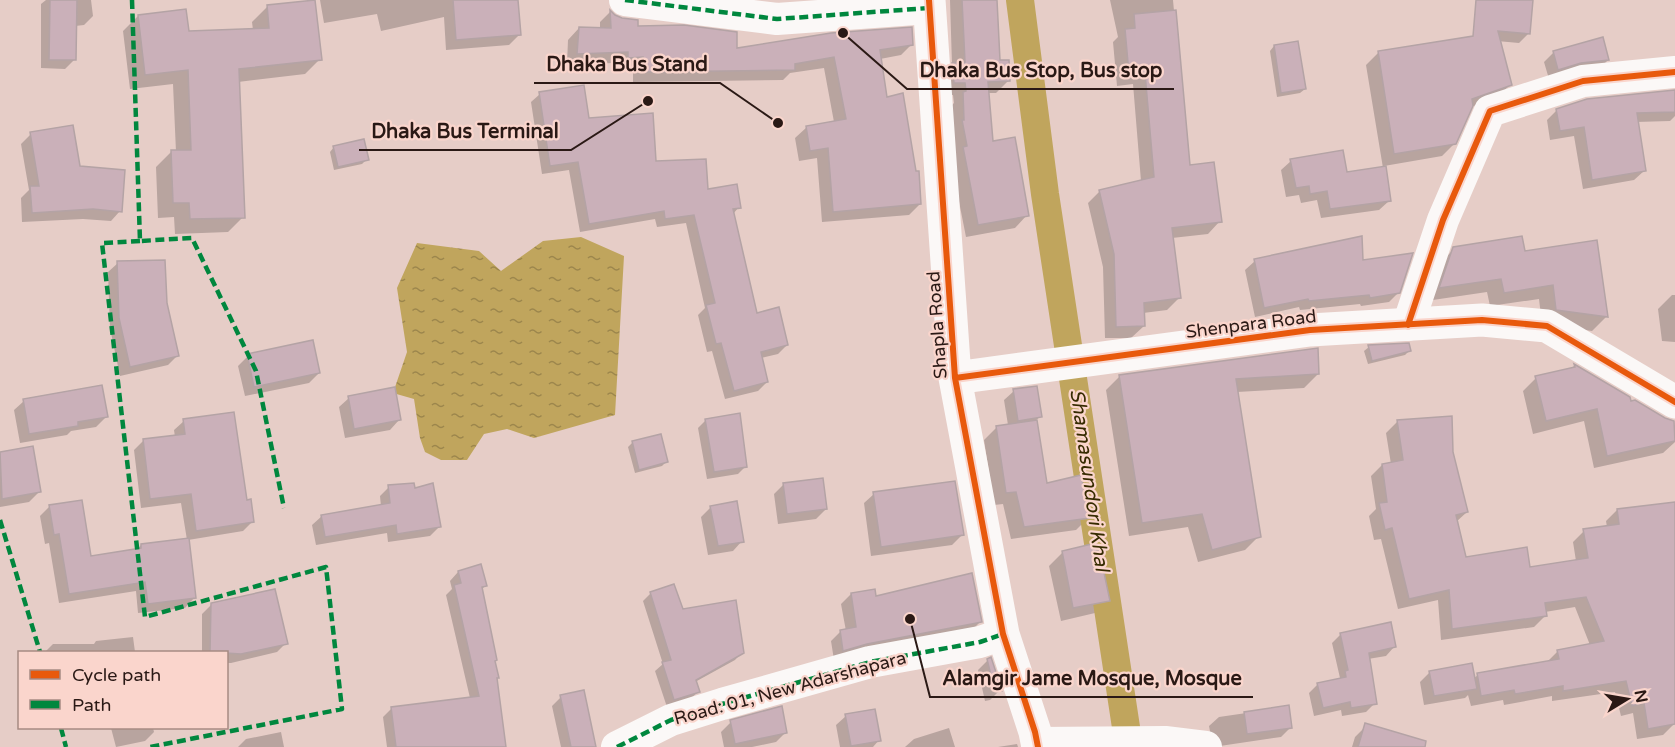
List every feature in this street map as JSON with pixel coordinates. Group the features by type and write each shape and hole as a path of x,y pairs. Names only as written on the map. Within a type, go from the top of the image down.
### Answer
{"street":[{"path":"625,0 777,19 929,4"},
{"name":"Shapla Road","path":"929,4 955,378 1003,634 1038,745"},
{"path":"1408,325 1443,220 1490,111 1584,81 1675,72"},
{"name":"Shenpara Road","path":"955,378 1310,330 1482,320 1547,326 1675,402"},
{"name":"Road: 01, New Adarshapara","path":"617,747 671,720 722,704 870,662 980,642 1003,634"},
{"path":"1038,745 1165,742 1206,747"}],"water":[{"path":"581,237 624,256 615,415 534,438 507,429 484,434 467,460 441,460 425,452 420,438 414,399 393,393 407,352 397,288 417,243 479,251 501,271 543,241"}],"building":[{"path":"50,0 77,0 76,60 49,60"},
{"path":"315,0 322,60 239,69 245,218 190,219 189,203 173,203 171,150 191,150 188,70 145,75 138,15 186,9 189,31 269,28 267,5"},
{"path":"453,0 518,0 521,35 456,40"},
{"path":"962,0 997,0 1000,60 1009,60 1010,81 988,82 993,141 1015,137 1029,216 978,225 963,147 967,146 962,120 964,120 965,83 954,83 952,63 965,62"},
{"path":"1476,0 1533,0 1530,34 1498,31 1512,85 1472,99 1473,106 1456,144 1394,154 1378,51 1473,36"},
{"path":"610,10 622,18 638,20 638,26 684,25 737,32 737,48 831,33 912,27 913,45 880,50 887,97 903,93 916,171 919,171 921,204 833,212 828,148 810,151 806,126 846,119 834,57 795,64 795,70 643,72 643,57 628,58 628,52 577,54 579,27 611,28"},
{"path":"1176,10 1190,165 1214,162 1222,222 1172,228 1181,298 1144,303 1145,326 1116,327 1114,254 1099,190 1154,177 1145,73 1129,74 1125,29 1135,28 1134,14"},
{"path":"1603,37 1609,60 1581,63 1558,70 1553,51"},
{"path":"1298,41 1306,89 1281,93 1274,45"},
{"path":"584,85 589,118 653,113 656,161 706,159 708,189 737,184 741,208 733,209 757,313 779,307 788,345 761,352 768,382 734,391 721,343 716,344 706,305 715,303 694,215 665,219 664,211 589,224 578,162 550,166 539,92"},
{"path":"1675,90 1675,112 1637,113 1646,171 1592,180 1584,127 1560,131 1556,109 1587,99"},
{"path":"73,125 80,166 125,170 122,212 93,209 32,213 30,186 39,186 30,132"},
{"path":"364,139 369,160 338,167 333,146"},
{"path":"1343,150 1347,172 1386,166 1391,201 1330,209 1327,191 1310,194 1309,186 1296,188 1290,159"},
{"path":"1362,236 1363,260 1413,253 1400,293 1370,298 1369,295 1309,301 1308,299 1264,308 1254,259"},
{"path":"1522,236 1525,251 1597,240 1608,317 1556,310 1553,285 1504,293 1501,279 1439,288 1453,247"},
{"path":"165,260 167,303 179,356 130,367 119,318 117,261"},
{"path":"313,340 320,373 254,387 247,354"},
{"path":"1409,343 1411,351 1372,361 1368,345"},
{"path":"1318,348 1319,374 1236,379 1261,537 1212,550 1202,514 1142,523 1119,375"},
{"path":"1574,364 1630,397 1631,401 1635,400 1674,421 1675,441 1607,456 1597,409 1546,421 1535,376 1575,367"},
{"path":"102,385 108,417 78,422 78,426 29,434 23,399"},
{"path":"1037,386 1042,417 1018,421 1013,389"},
{"path":"395,387 401,420 354,429 348,396"},
{"path":"234,412 247,500 251,499 254,522 196,531 191,494 150,499 143,439 185,434 183,419"},
{"path":"740,413 747,467 714,472 705,419"},
{"path":"1452,416 1453,452 1468,512 1456,515 1466,557 1527,547 1530,567 1588,558 1583,529 1619,524 1617,509 1675,502 1675,724 1648,729 1644,703 1632,706 1626,681 1563,691 1563,686 1515,694 1514,690 1481,696 1477,673 1559,659 1557,650 1604,641 1586,597 1545,603 1547,616 1452,629 1449,590 1409,599 1392,528 1385,530 1379,503 1387,502 1382,464 1403,460 1397,420"},
{"path":"1037,420 1047,483 1081,475 1090,518 1024,527 1016,492 1006,493 996,426"},
{"path":"661,434 668,462 639,470 632,441"},
{"path":"33,446 41,492 2,499 0,452"},
{"path":"823,478 827,509 787,514 783,483"},
{"path":"955,481 964,535 881,547 873,492"},
{"path":"414,483 415,488 433,483 441,527 397,534 396,525 325,537 321,515 390,503 388,485"},
{"path":"82,500 91,556 141,548 141,544 189,538 196,598 148,604 145,582 69,594 59,534 54,535 49,505"},
{"path":"737,501 744,542 718,546 710,506"},
{"path":"1096,543 1110,601 1073,608 1062,551"},
{"path":"481,564 487,586 482,587 497,660 495,661 499,678 497,678 506,747 396,747 391,707 479,696 454,585 461,583 458,571"},
{"path":"972,573 982,622 867,644 843,651 840,630 856,627 851,593 875,589 876,596"},
{"path":"674,584 683,609 736,600 744,653 696,680 700,692 674,700 662,662 671,660 650,592"},
{"path":"275,589 288,644 241,654 210,651 211,603"},
{"path":"1391,622 1396,647 1369,653 1377,704 1351,708 1350,702 1323,708 1317,683 1346,677 1345,671 1348,670 1340,633"},
{"path":"991,657 1002,691 995,692 987,659"},
{"path":"1472,663 1477,689 1434,696 1429,671"},
{"path":"584,690 596,747 571,747 560,695"},
{"path":"1289,705 1292,728 1247,734 1244,712"},
{"path":"782,706 787,733 735,744 730,720"},
{"path":"875,709 881,741 851,746 845,714"},
{"path":"1365,723 1426,741 1425,747 1358,747"}],"waterway":[{"name":"Shamasundori Khal","path":"1020,0 1045,194 1129,747"}],"marked path":[{"path":"132,0 140,241 192,238 256,371 284,508"},
{"path":"625,0 777,19 929,8"},
{"path":"140,241 102,243 145,617 326,567 342,709 150,747"},
{"path":"0,520 40,651"},
{"path":"617,747 671,720 722,704 870,662 980,642 1003,634"},
{"path":"61,729 66,747"}],"cycle path":[{"path":"929,0 955,378 1003,634 1038,747"},
{"path":"1408,325 1443,220 1490,111 1583,81 1675,72"},
{"path":"955,378 1310,330 1482,320 1547,326 1675,402"}],"place":[{"name":"Dhaka Bus Stop, Bus stop","path":"843,33"},
{"name":"Dhaka Bus Terminal","path":"648,101"},
{"name":"Dhaka Bus Stand","path":"778,123"},
{"name":"Alamgir Jame Mosque, Mosque","path":"910,619"}]}
